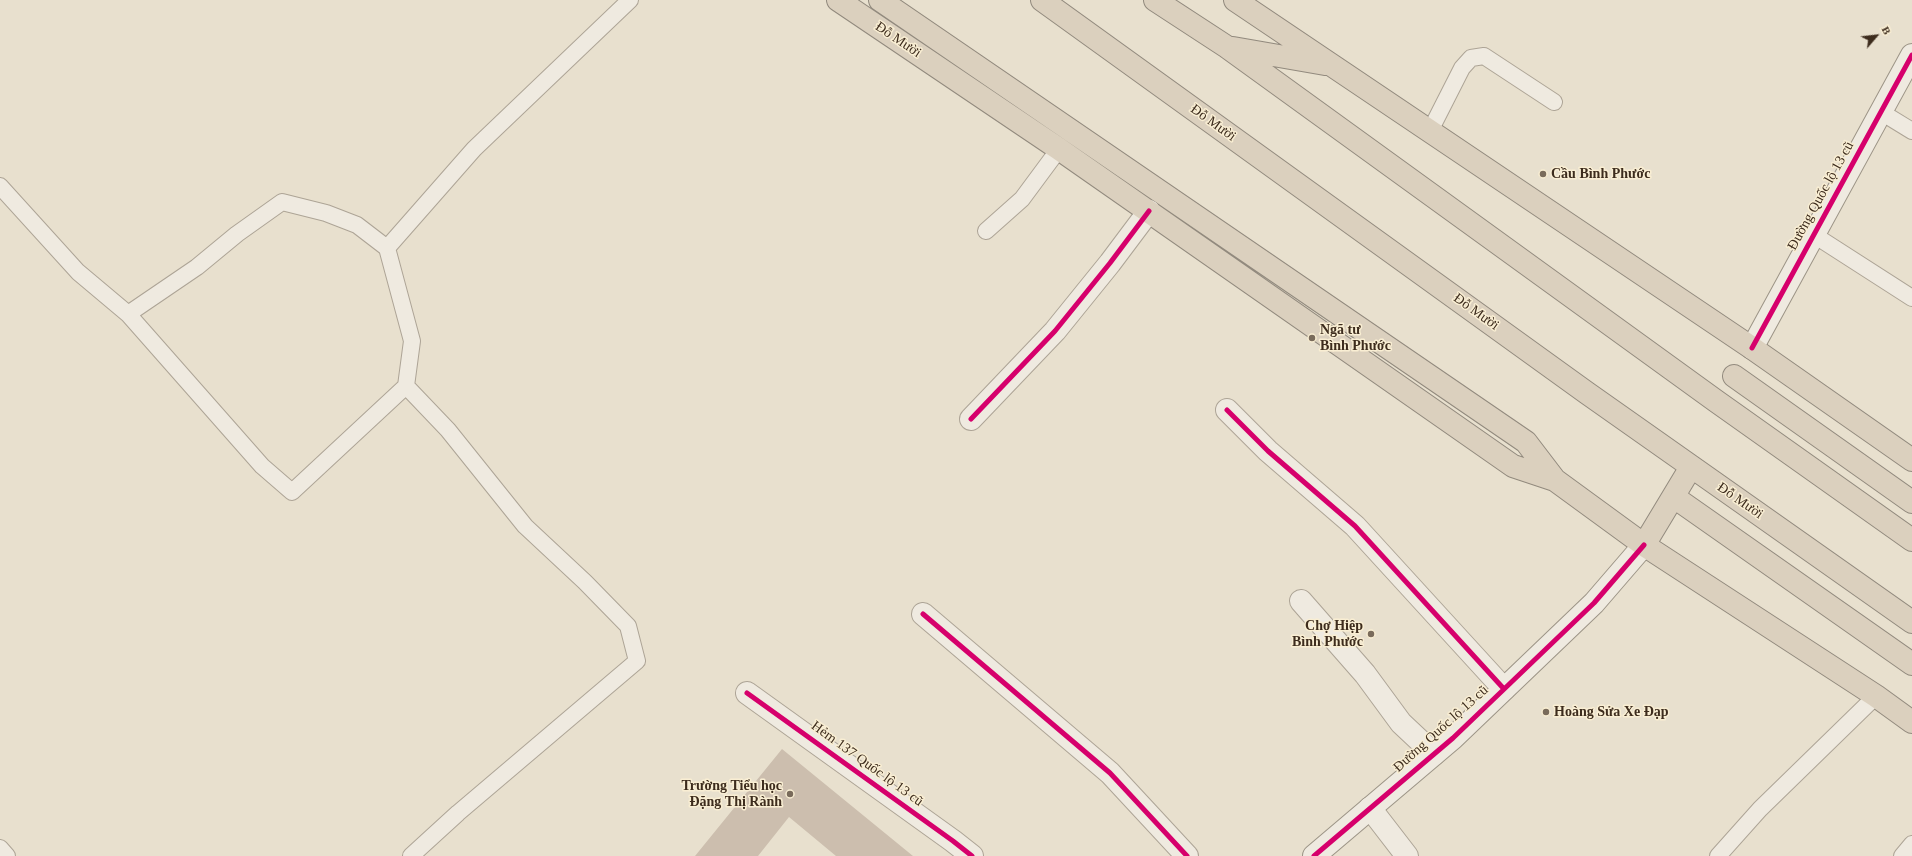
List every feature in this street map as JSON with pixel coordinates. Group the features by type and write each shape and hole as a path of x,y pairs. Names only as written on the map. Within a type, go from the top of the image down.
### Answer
{"highway":[{"name":"Đỗ Mười","path":"838,0 1059,148 1513,466 1555,480"},
{"name":"Đỗ Mười","path":"880,0 1526,442 1555,480 1644,545 1876,696 1912,722"},
{"name":"Đỗ Mười","path":"1042,0 1691,467 1912,622"},
{"path":"1155,0 1227,47 1716,401 1912,540"},
{"path":"1241,2 1752,348 1912,460"},
{"path":"1227,47 1334,66"},
{"name":"Đường Quốc lộ 13 cũ","path":"1716,401 1752,348"},
{"path":"1734,376 1912,502"},
{"name":"Đường Quốc lộ 13 cũ","path":"1644,545 1691,467"},
{"path":"1674,497 1912,664"}],"street":[{"name":"Đường Quốc lộ 13 cũ","path":"1752,348 1912,55"},
{"path":"970,419 1055,331 1110,263 1149,211"},
{"path":"1227,410 1268,451 1355,526 1504,689"},
{"name":"Đường Quốc lộ 13 cũ","path":"1314,856 1434,754 1504,689 1594,603 1644,545"},
{"path":"1301,601 1365,674 1401,722 1434,754"},
{"path":"923,614 1110,773 1187,856"},
{"name":"Hẻm 137 Quốc lộ 13 cũ","path":"747,693 972,856"},
{"path":"1370,808 1407,856"}],"lane":[{"path":"387,248 474,149 630,0"},
{"path":"1430,131 1462,68 1471,58 1484,56 1554,102"},
{"path":"1881,112 1912,132"},
{"path":"986,231 1022,199 1059,148"},
{"path":"0,186 78,272 128,314 262,466 292,492 406,386 412,341 387,248 357,225 326,213 282,202 236,234 197,267 128,314"},
{"path":"1814,235 1912,298"},
{"path":"406,386 448,430 525,526 586,582 628,626 637,661 464,808 411,856"},
{"path":"1718,856 1760,810 1876,696"},
{"path":"1902,856 1912,844"},
{"path":"0,848 7,856"}],"building":[{"name":"Trường Tiểu học Đặng Thị Rành","path":"782,749 913,856 836,856 789,817 758,856 695,856"}],"cycle path":[{"path":"1752,348 1912,55"},
{"path":"971,419 1055,331 1110,263 1149,211"},
{"path":"1227,410 1268,451 1355,526 1504,689"},
{"path":"1314,856 1453,738 1594,603 1644,545"},
{"path":"923,614 1110,773 1187,856"},
{"path":"747,693 972,856"}],"place":[{"name":"Cầu Bình Phước","path":"1543,174"},
{"name":"Ngã tư Bình Phước","path":"1312,338"},
{"name":"Chợ Hiệp Bình Phước","path":"1371,634"},
{"name":"Hoàng Sửa Xe Đạp","path":"1546,712"},
{"name":"Trường Tiểu học Đặng Thị Rành","path":"790,794"}]}
